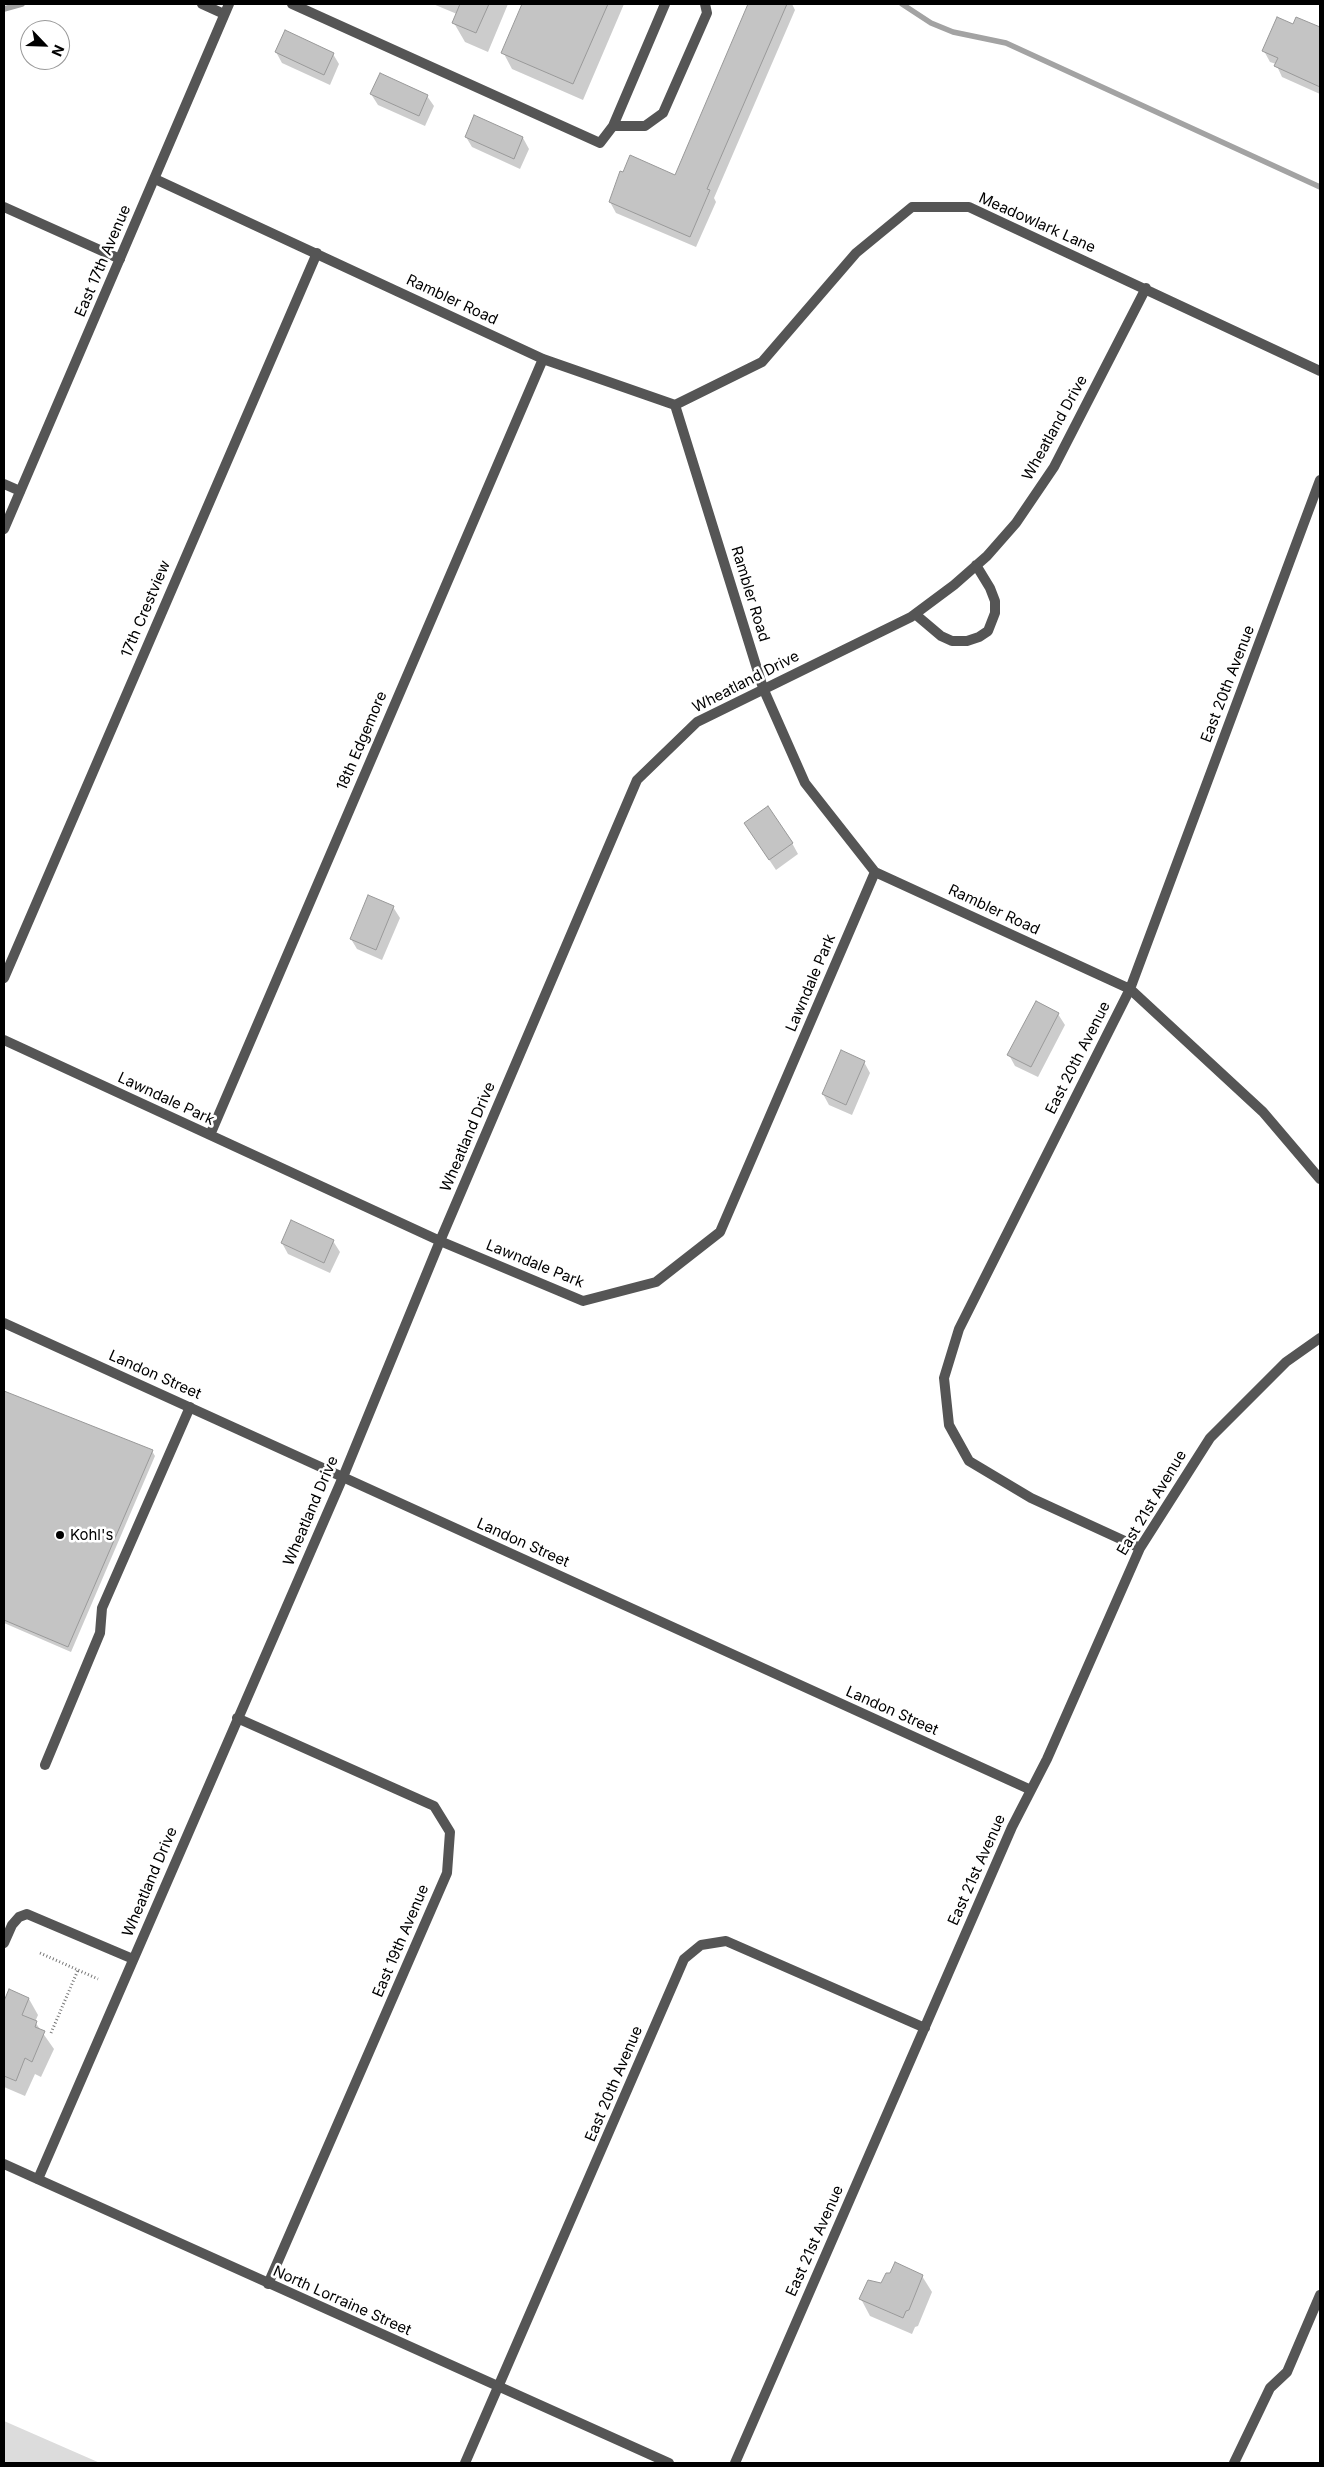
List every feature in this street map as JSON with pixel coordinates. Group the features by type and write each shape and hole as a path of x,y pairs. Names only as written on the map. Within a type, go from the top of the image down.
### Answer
{"street":[{"path":"202,4 226,9"},
{"path":"292,4 600,143 613,126 664,4"},
{"path":"613,126 645,126 663,112 707,13 705,4"},
{"name":"East 17th Avenue","path":"4,529 226,9"},
{"name":"Rambler Road","path":"155,179 316,252 543,359 675,405 763,688 805,783 875,872 1130,989 1263,1112 1320,1179"},
{"path":"4,207 120,259"},
{"name":"Meadowlark Lane","path":"675,405 762,362 856,254 912,207 969,207 1146,288 1320,371"},
{"name":"17th Crestview","path":"4,978 316,252"},
{"name":"Wheatland Drive","path":"38,2179 342,1478 440,1241 637,780 697,722 915,614 976,566 1016,523 1054,467 1146,288"},
{"name":"18th Edgemore","path":"210,1135 543,359"},
{"name":"East 20th Avenue","path":"1140,1548 1030,1498 969,1461 949,1425 944,1378 959,1329 1130,989 1320,480"},
{"path":"4,484 20,491"},
{"path":"915,614 941,636 952,641 979,637 988,631 994,613 994,601 990,588 976,566"},
{"name":"Lawndale Park","path":"4,1040 440,1241 583,1301 656,1282 720,1232 875,872"},
{"name":"Landon Street","path":"4,1323 1031,1790"},
{"name":"East 21st Avenue","path":"735,2463 1012,1827 1047,1758 1140,1548 1210,1438 1286,1362 1320,1338"},
{"path":"45,1766 100,1633 102,1608 190,1407"},
{"name":"East 19th Avenue","path":"237,1718 434,1806 450,1832 447,1873 268,2284"},
{"path":"4,1943 12,1925 19,1917 27,1914 132,1959"},
{"name":"East 20th Avenue","path":"465,2463 684,1959 701,1945 726,1941 924,2028"},
{"name":"North Lorraine Street","path":"4,2164 669,2463"},
{"path":"1234,2463 1270,2388 1287,2372 1320,2294"}],"path":[{"path":"40,1953 98,1979"},
{"path":"51,2033 78,1970"}],"shaded area":[{"path":"4,2421 100,2463 4,2463"}],"building":[{"path":"460,4 489,4 476,33 452,23"},
{"path":"522,4 608,4 573,84 501,53"},
{"path":"748,4 787,4 707,189 710,190 690,237 609,202 620,171 623,172 630,155 675,175"},
{"path":"1277,17 1293,24 1296,17 1320,27 1320,87 1274,66 1278,58 1262,51"},
{"path":"285,30 334,53 324,75 275,52"},
{"path":"380,73 428,95 419,116 370,94"},
{"path":"474,115 523,137 514,159 465,137"},
{"path":"768,806 793,843 769,860 744,823"},
{"path":"368,895 394,906 376,950 350,939"},
{"path":"1036,1001 1059,1013 1031,1067 1007,1055"},
{"path":"841,1050 865,1061 846,1105 822,1094"},
{"path":"291,1220 334,1240 324,1263 281,1243"},
{"name":"Kohl's","path":"4,1391 153,1450 68,1647 4,1620"},
{"path":"9,1989 29,1998 22,2015 37,2021 35,2027 45,2031 32,2062 25,2058 16,2081 4,2076 4,2001"},
{"path":"895,2262 923,2275 909,2310 906,2311 903,2318 859,2299 868,2280 881,2283 886,2273 890,2273"}],"waterway":[{"path":"4,9 22,4"},
{"path":"902,4 931,23 953,32 1006,43 1320,187"}],"place":[{"name":"Kohl's","path":"60,1535"}]}
